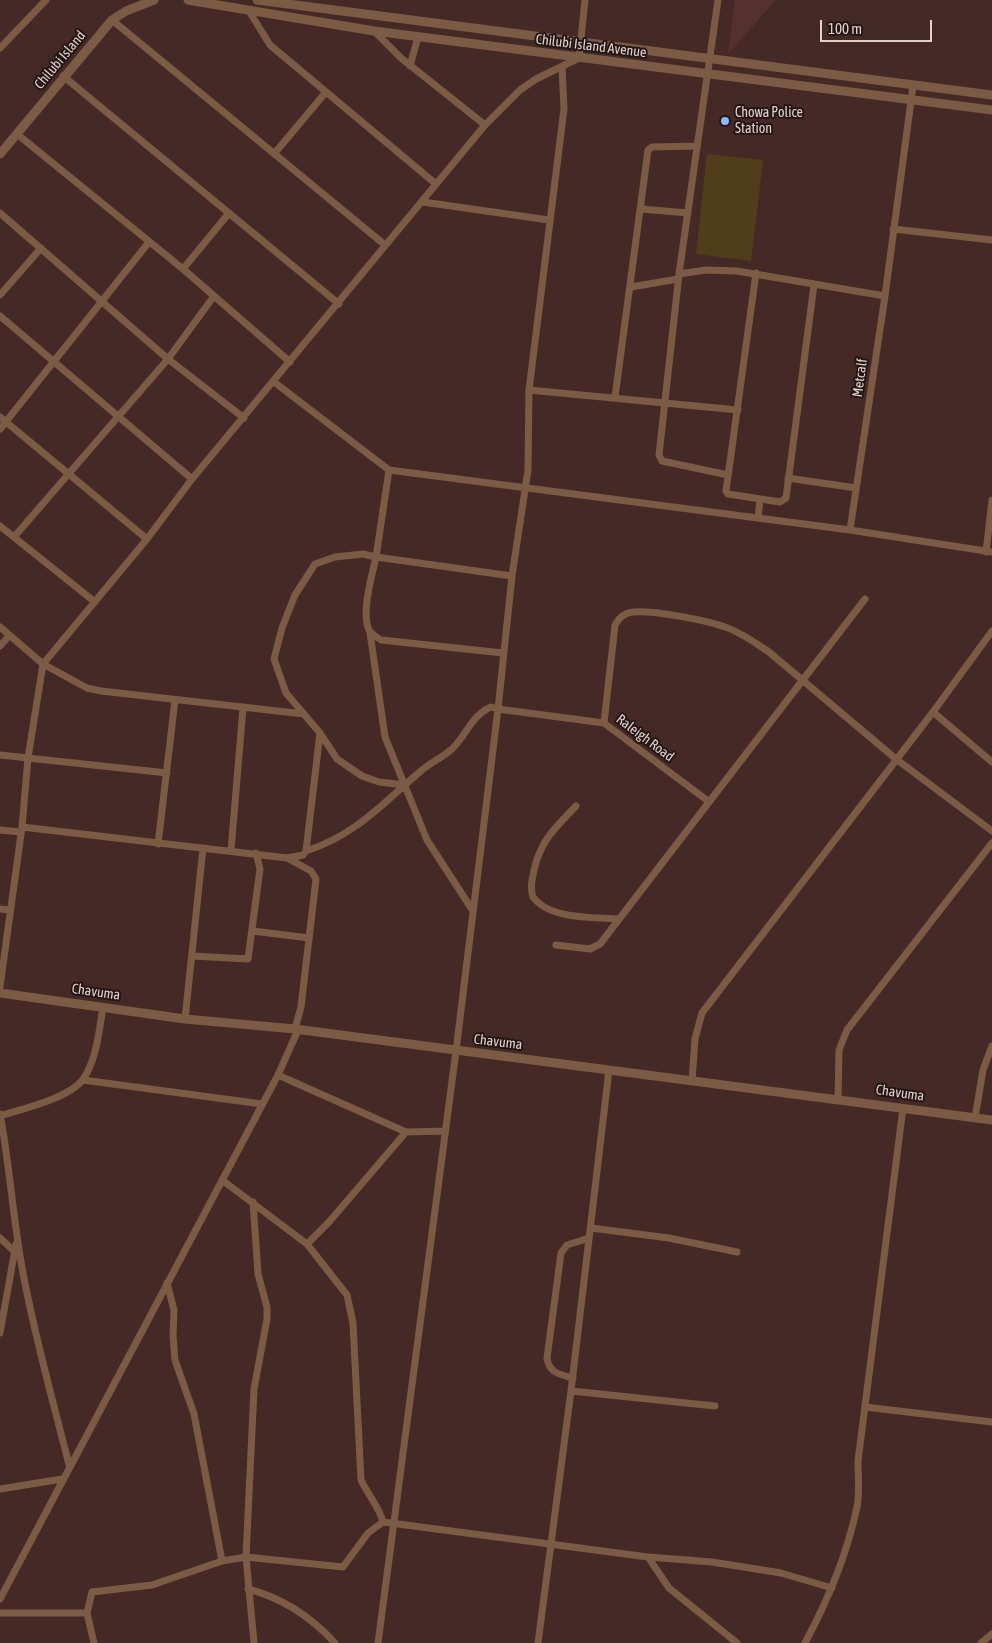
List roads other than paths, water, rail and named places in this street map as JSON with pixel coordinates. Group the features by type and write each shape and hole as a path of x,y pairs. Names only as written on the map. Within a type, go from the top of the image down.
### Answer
{"street":[{"path":"0,48 46,0"},
{"name":"Chilubi Island","path":"0,154 63,76 112,20 140,2 154,0"},
{"name":"Chilubi Island Avenue","path":"188,0 374,31 992,110"},
{"name":"Chilubi Island Avenue","path":"257,0 992,96"},
{"path":"0,987 21,830 28,758 43,664 146,539 192,479 339,304 385,245 423,202 485,125 520,90 578,58 585,0"},
{"path":"718,0 678,276 664,402 660,458 687,468 728,475"},
{"path":"249,11 270,44 436,184"},
{"path":"112,20 385,245"},
{"path":"374,31 410,66 485,125"},
{"path":"410,66 418,37"},
{"path":"378,1643 392,1523 456,1051 498,709 502,653 528,470 529,390 564,109 562,67"},
{"path":"63,76 339,304"},
{"name":"Metcalf","path":"850,530 885,296 912,86"},
{"path":"274,154 326,92"},
{"path":"17,134 183,269 290,362"},
{"path":"615,397 649,148 697,146"},
{"path":"423,202 549,220"},
{"path":"641,208 688,213"},
{"path":"0,213 168,359 244,418"},
{"path":"183,269 229,213"},
{"path":"893,229 992,240"},
{"path":"0,429 149,242"},
{"path":"0,295 41,248"},
{"path":"631,287 678,276 721,269 756,273 814,285 885,296"},
{"path":"756,273 728,475 728,494 784,501 814,285"},
{"path":"14,537 68,472 168,359 214,296"},
{"path":"0,316 192,479"},
{"path":"274,382 389,470 850,530 989,552 992,500"},
{"path":"529,390 738,410"},
{"path":"0,417 146,539"},
{"path":"389,470 366,611 385,737 426,840 473,911"},
{"path":"788,478 856,488"},
{"path":"758,518 760,499"},
{"path":"0,526 95,602"},
{"path":"404,785 379,782 362,776 337,759 320,734 286,694 274,659 282,628 295,595 315,564 335,558 363,554 512,576"},
{"path":"556,945 596,948 620,919 801,679 865,599"},
{"path":"604,723 615,625 619,617 634,611 695,619 726,627 747,637 769,652 896,759 992,831"},
{"path":"0,628 43,664 87,688 304,714"},
{"path":"692,1081 695,1039 702,1013 933,712 992,631"},
{"path":"370,632 381,640 502,653"},
{"path":"0,646 9,636"},
{"path":"158,844 175,700"},
{"path":"287,858 303,855 306,851 330,843 358,827 404,785 453,748 480,712 491,707 498,709"},
{"path":"231,850 243,708"},
{"name":"Raleigh Road","path":"498,709 604,723 708,801"},
{"path":"933,712 992,762"},
{"path":"306,851 320,734"},
{"path":"0,755 167,773"},
{"path":"576,806 549,835 540,849 532,880 533,897 545,907 562,913 620,919"},
{"path":"0,830 21,830 256,853 287,858 311,871 316,879 297,1029 278,1075 69,1465 0,1599"},
{"path":"838,1099 839,1050 847,1030 857,1014 992,843"},
{"path":"184,1019 193,956 203,848"},
{"path":"193,956 248,959 260,869 256,853"},
{"path":"0,909 10,910"},
{"path":"253,931 309,938"},
{"name":"Chavuma","path":"0,993 184,1019 297,1029 992,1120"},
{"path":"69,1465 31,1316 17,1238 9,1164 0,1115 62,1094 83,1080 95,1052 104,1007"},
{"path":"975,1118 982,1070 992,1046"},
{"path":"538,1643 552,1545 609,1070"},
{"path":"278,1075 406,1132 445,1131"},
{"path":"83,1080 262,1104"},
{"path":"805,1643 832,1588 845,1551 857,1505 858,1461 903,1108"},
{"path":"307,1244 329,1222 406,1132"},
{"path":"222,1180 307,1244 340,1284 348,1301 352,1324 358,1395 361,1480 376,1503 383,1522"},
{"path":"253,1202 258,1274 267,1307 267,1319 254,1389 246,1557 254,1643"},
{"path":"591,1228 669,1238 737,1252"},
{"path":"0,1238 14,1251"},
{"path":"0,1333 17,1238"},
{"path":"572,1378 554,1372 548,1367 547,1358 561,1253 567,1245 589,1238"},
{"path":"167,1283 174,1310 172,1336 175,1360 194,1414 222,1561"},
{"path":"571,1391 715,1406"},
{"path":"865,1407 992,1422"},
{"path":"0,1489 62,1479"},
{"path":"94,1643 87,1613 92,1592 152,1585 222,1561 246,1557 343,1567 368,1533 383,1522 648,1557 712,1562 781,1573 832,1588"},
{"path":"648,1557 669,1588 738,1643"},
{"path":"248,1588 270,1595 307,1615 335,1643"},
{"path":"0,1614 87,1613"},
{"path":"981,1643 992,1634"}],"place":[{"name":"Chowa Police Station","path":"725,121"}]}
